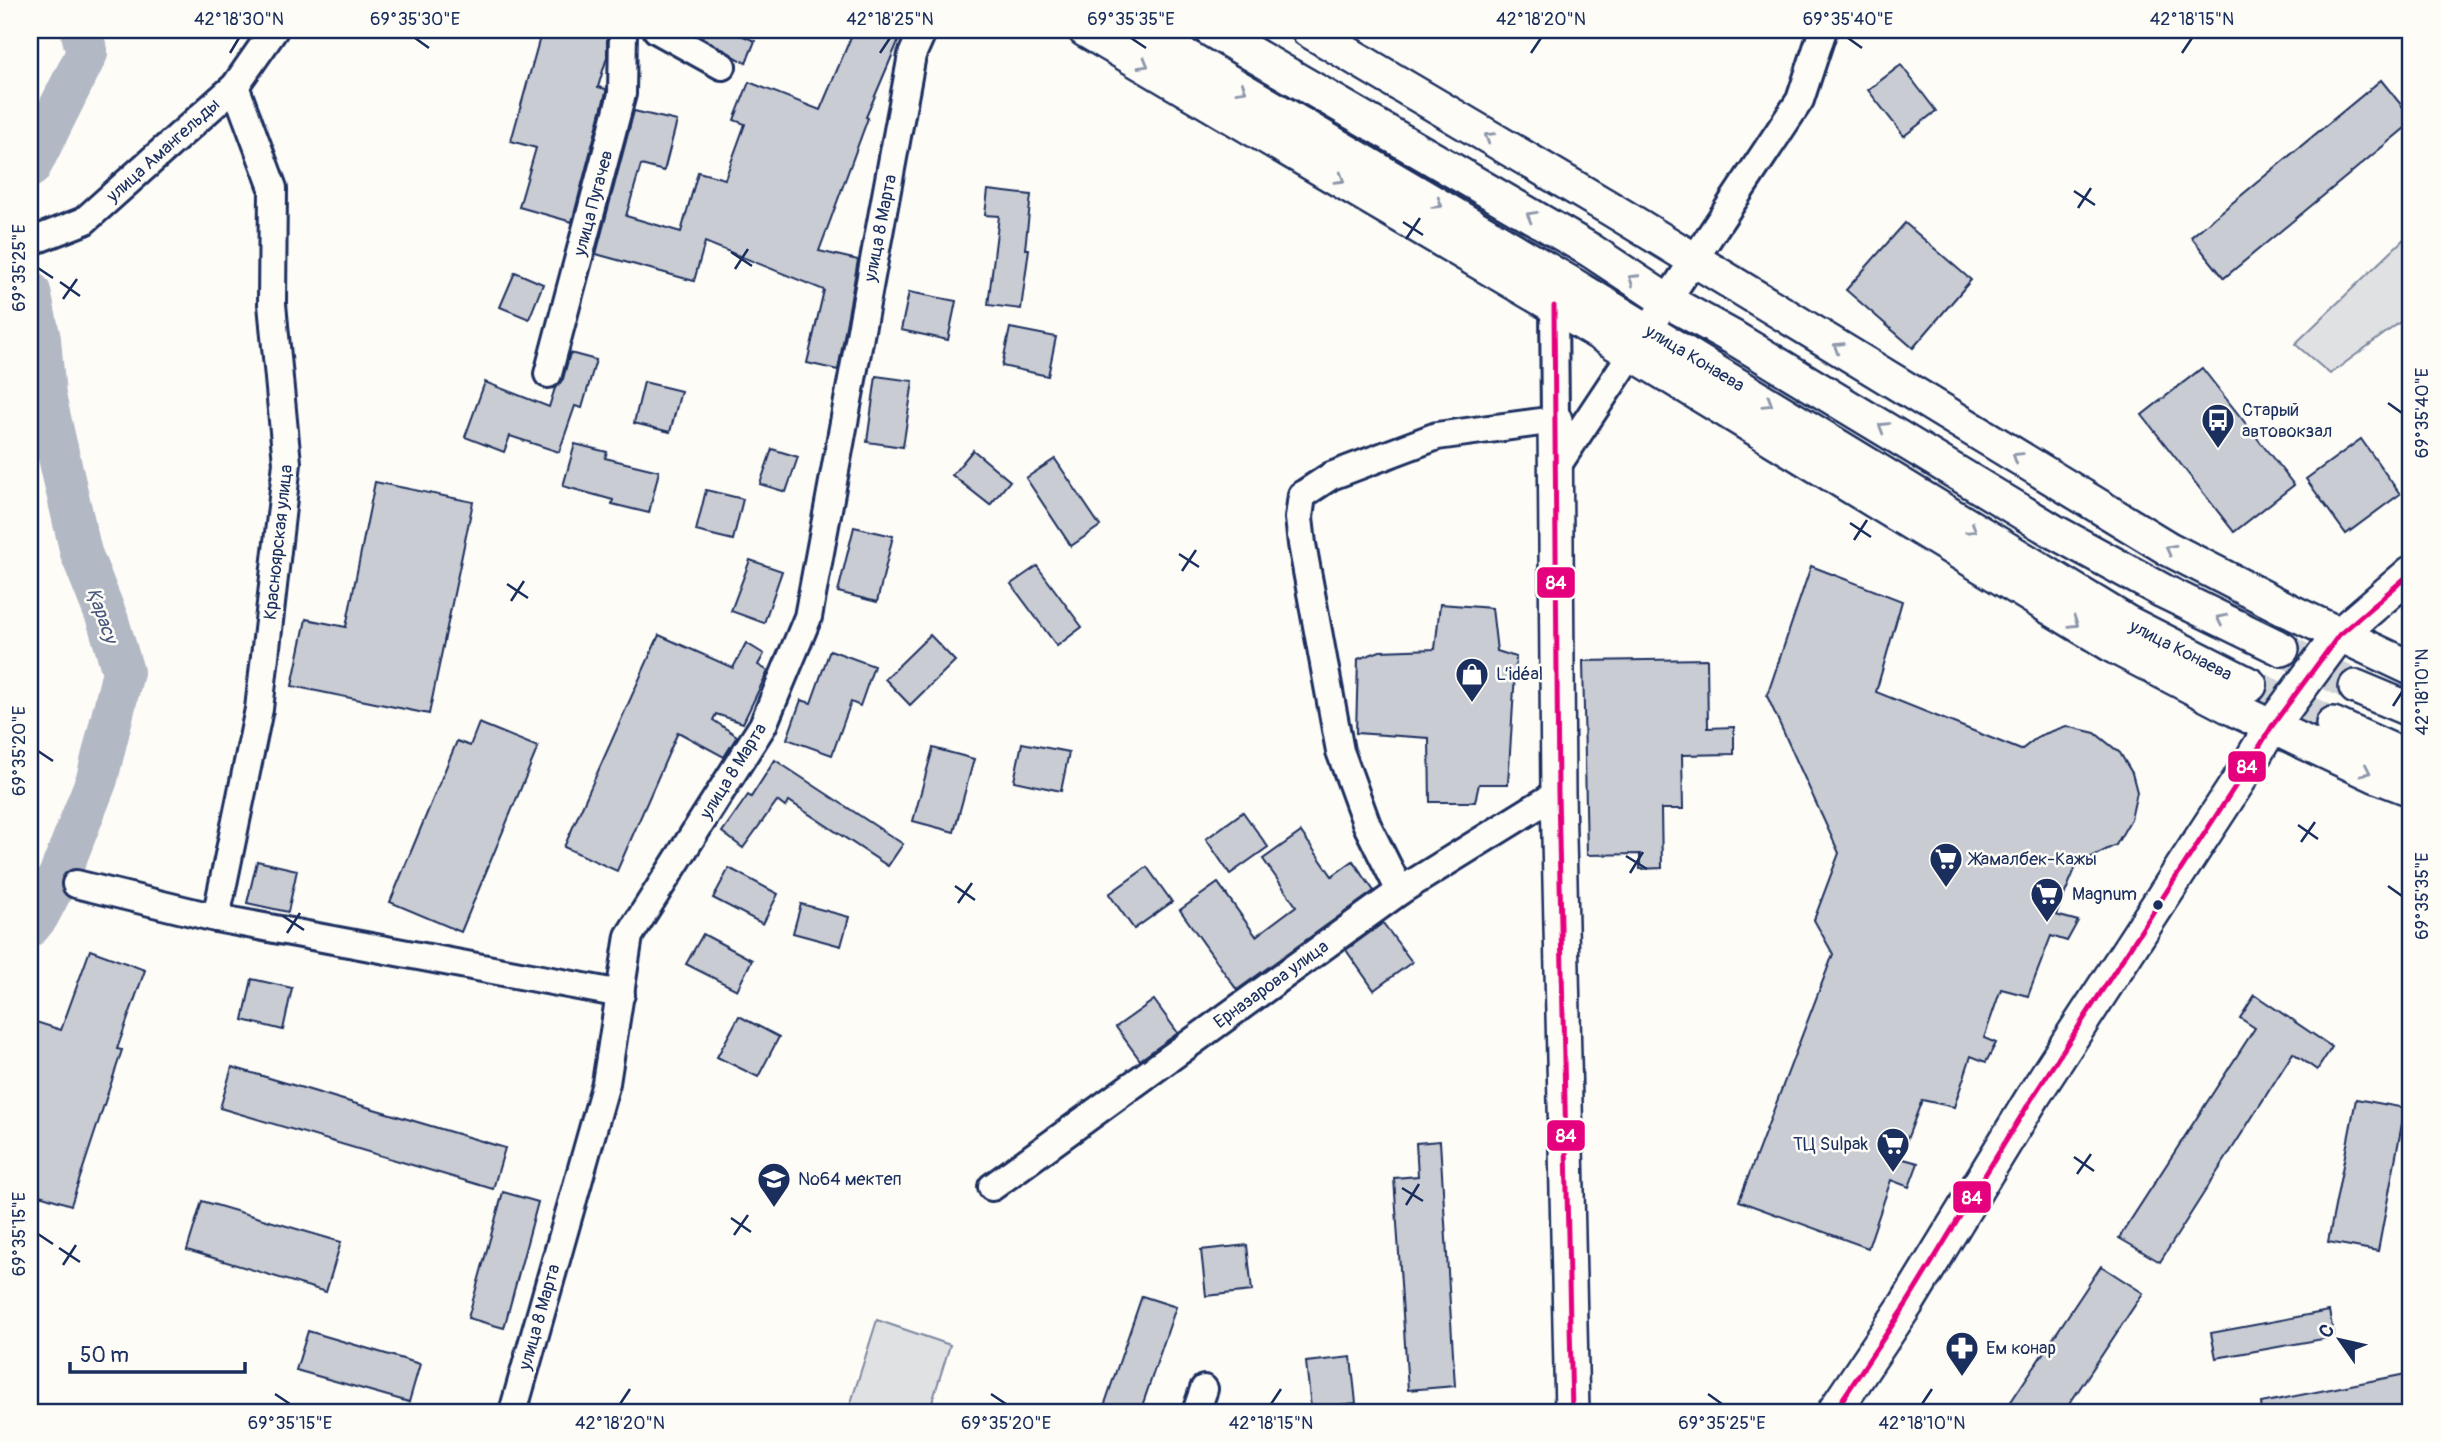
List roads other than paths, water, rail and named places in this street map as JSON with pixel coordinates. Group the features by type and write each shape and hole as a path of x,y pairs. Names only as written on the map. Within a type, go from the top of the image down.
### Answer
{"main road":[{"path":"1085,30 1554,306 1641,342 2115,647 2272,726 2377,776 2411,789"},
{"name":"улица Конаева","path":"1141,30 1641,342 2128,622 2250,685"},
{"name":"улица Конаева","path":"1211,30 1590,250 1667,301 1734,338 2055,532 2163,591 2282,649"},
{"path":"1308,30 1611,209 2169,549 2339,635 2411,668"},
{"path":"1555,420 1558,793 1572,1412"},
{"path":"1834,1412 1907,1303 2034,1095 2272,726 2339,635 2411,573"},
{"path":"2357,687 2411,710"},
{"path":"2333,724 2411,759"}],"street":[{"name":"улица Амангельды","path":"30,242 84,221 235,86 274,30"},
{"name":"улица Пугачев","path":"548,374 622,94 623,30"},
{"path":"657,30 722,65"},
{"name":"улица 8 Марта","path":"513,1412 606,1083 629,936 763,725 808,617 912,55 923,30"},
{"path":"1555,469 1800,100 1823,30"},
{"name":"Красноярская улица","path":"216,918 259,709 287,463 272,304 273,188 235,86"},
{"path":"1400,891 1367,825 1340,751 1302,544 1299,518 1302,495 1331,476 1437,436 1555,420 1554,306"},
{"name":"Ерназарова улица","path":"992,1187 1400,891 1558,793"},
{"path":"76,884 216,918 621,994"}],"waterway":[{"name":"Қарасу","path":"30,167 87,53 81,30"},
{"name":"Қарасу","path":"30,292 40,339 45,396 81,553 108,621 123,672 97,779 59,876 30,926"}],"tunnel":[{"path":"2282,649 2356,687"},
{"path":"2250,685 2333,724"}],"place":[{"name":"Старый автовокзал","path":"2218,450"},
{"name":"L’idéal","path":"1472,704"},
{"name":"Жамалбек-Кажы","path":"1946,889"},
{"name":"Magnum","path":"2047,924"},
{"name":"ТЦ Sulpak","path":"1893,1174"},
{"name":"№64 мектеп","path":"774,1209"},
{"name":"Ем конар","path":"1962,1378"}]}
